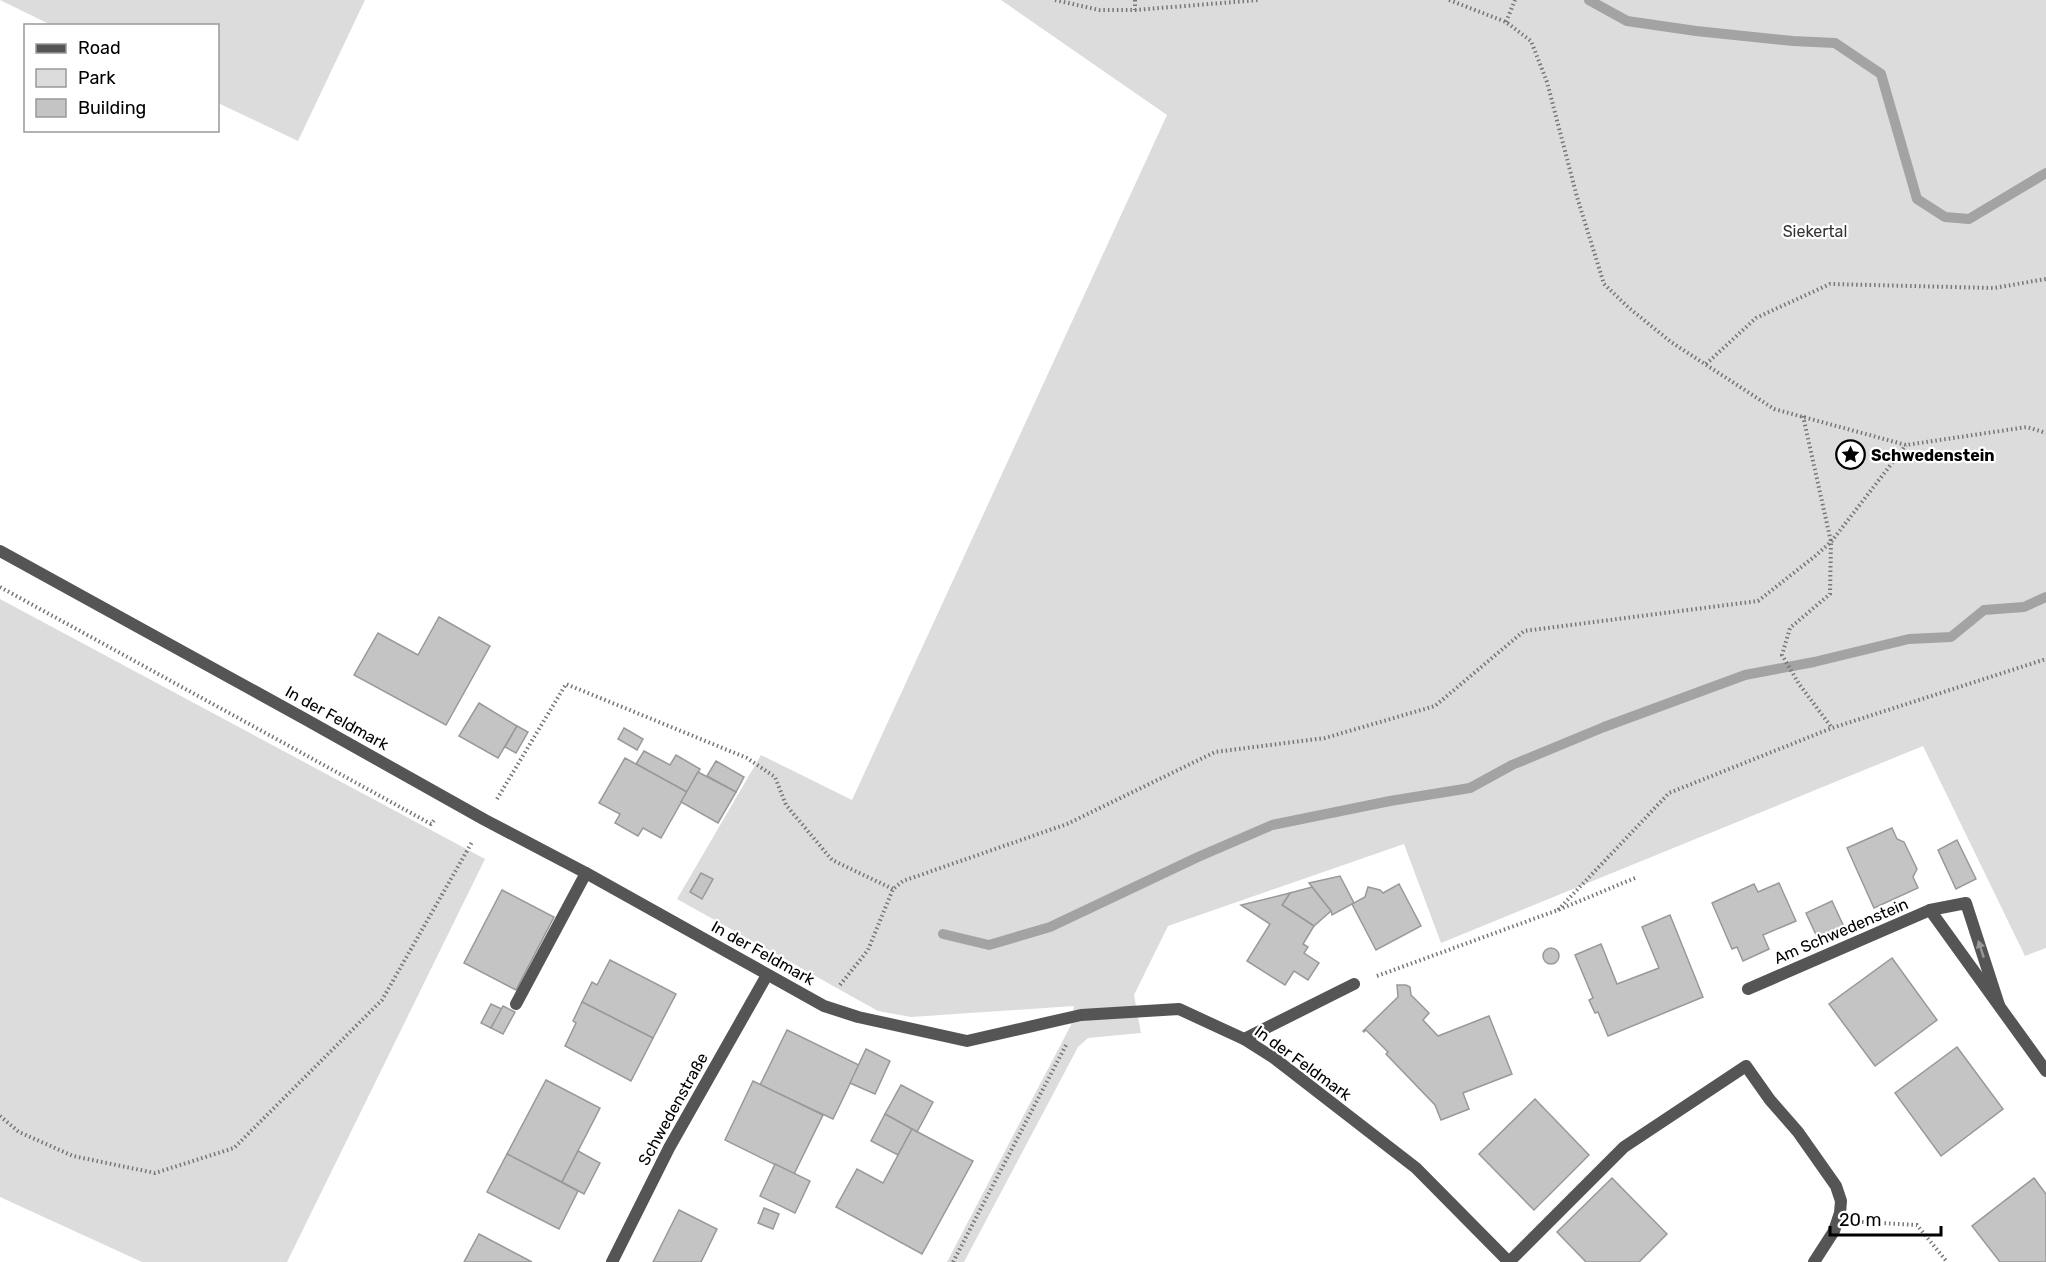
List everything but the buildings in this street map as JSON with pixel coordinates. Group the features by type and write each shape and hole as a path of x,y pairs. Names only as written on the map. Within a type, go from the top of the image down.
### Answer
{"street":[{"name":"In der Feldmark","path":"0,551 824,1006 858,1017 967,1041 1081,1015 1179,1009 1244,1039 1274,1058 1416,1168 1509,1262"},
{"path":"516,1004 586,873"},
{"path":"1930,910 1966,903 1999,1005"},
{"name":"Am Schwedenstein","path":"1748,989 1930,910 2046,1071"},
{"name":"Schwedenstraße","path":"612,1262 669,1149 767,975"},
{"path":"1244,1039 1354,984"},
{"path":"1509,1262 1624,1147 1746,1066 1770,1100 1798,1132 1836,1186 1841,1201 1838,1221 1814,1262"}],"path":[{"path":"1055,0 1099,10 1258,0"},
{"path":"1135,0 1135,9"},
{"path":"1449,0 1506,22 1531,41 1547,82 1577,197 1604,284 1671,342 1774,409 1906,445 2027,427 2046,433"},
{"path":"1506,22 1515,0"},
{"path":"1706,364 1756,318 1830,284 1994,288 2046,279"},
{"path":"1803,416 1830,542 1830,594 1790,628 1782,655 1799,684 1832,728"},
{"path":"824,1006 867,950 893,889 903,881 1066,824 1215,752 1325,738 1435,706 1524,631 1758,601 1815,557 1830,542 1906,445"},
{"path":"0,587 431,824 451,801"},
{"path":"1558,910 1669,793 1832,728 2046,659"},
{"path":"0,1116 19,1132 73,1156 155,1173 234,1148 382,1000 484,820 566,684 747,758 775,777 786,805 832,860 893,889"},
{"path":"1354,984 1558,910 1635,878"},
{"path":"953,1262 1081,1015"},
{"path":"1838,1221 1917,1225 1947,1262"}],"green space":[{"path":"0,0 365,0 298,141 219,103 219,24 49,24"},
{"name":"Siekertal","path":"1001,0 2046,0 2046,948 2025,956 1923,746 1441,943 1404,844 1168,926 1134,995 1141,1033 1088,1038 1078,1047 964,1262 947,1262 1071,1025 1074,1006 911,1017 878,1011 677,899 761,755 852,800 1167,115"},
{"path":"0,599 485,859 287,1262 142,1262 0,1197"}],"waterway":[{"path":"1589,0 1627,21 1696,31 1835,43 1881,74 1917,199 1945,217 1969,219 2046,173"},
{"path":"943,934 989,945 1050,927 1198,857 1272,825 1390,801 1470,788 1512,765 1604,727 1745,675 1814,662 1909,639 1951,637 1984,610 2024,607 2046,597"}],"place":[{"name":"Schwedenstein","path":"1850,455"}]}
